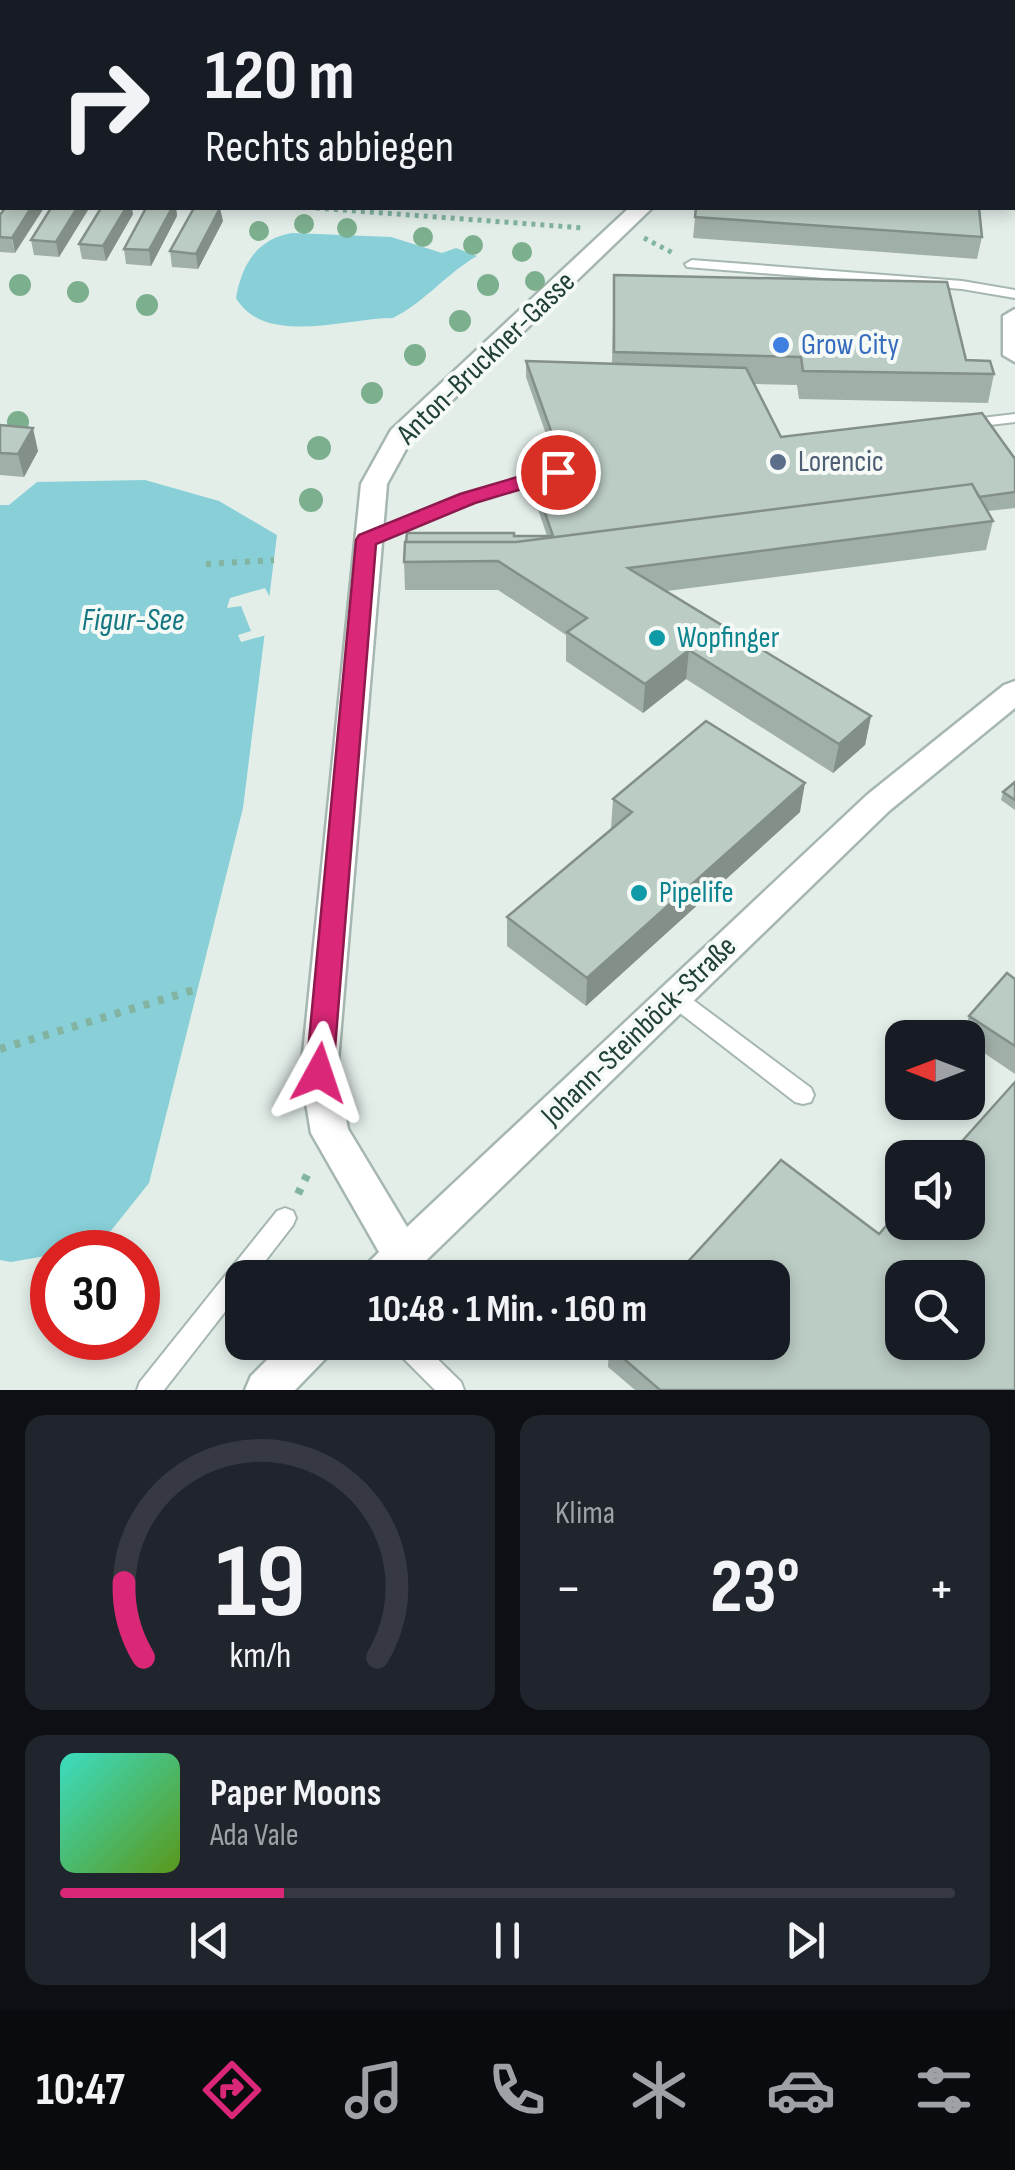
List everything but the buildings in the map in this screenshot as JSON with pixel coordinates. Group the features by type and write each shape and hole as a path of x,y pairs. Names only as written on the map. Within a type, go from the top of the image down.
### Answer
{"street":[{"name":"Anton-Bruckner-Gasse","path":"388,1260 330,1133 319,1073 374,484 400,436 630,218"},
{"path":"1015,316 1015,354"},
{"name":"Johann-Steinböck-Straße","path":"397,1260 878,803 1015,692"},
{"path":"266,1390 296,1360"}],"lane":[{"path":"692,264 962,285 1015,294"},
{"path":"942,427 1015,418"},
{"path":"366,540 468,498 558,472"},
{"path":"674,998 803,1095"},
{"path":"153,1388 285,1218"},
{"path":"421,1360 452,1390"}],"path":[{"path":"379,210 630,218"},
{"path":"206,564 274,560"},
{"path":"0,1049 198,988"},
{"path":"285,1218 330,1133"}],"water":[{"path":"292,233 391,237 442,253 456,248 477,256 393,318 286,326 249,313 236,298 242,274 253,255 269,241"},
{"name":"Figur-See","path":"145,480 219,501 277,535 243,808 149,1183 112,1230 30,1230 30,1259 11,1262 0,1260 0,505 9,505 37,482"}],"pier":[{"path":"265,588 274,605 270,634 241,642 238,635 251,631 241,606 227,608 230,598"}],"place":[{"name":"Grow City","path":"781,345"},
{"name":"Lorencic","path":"778,462"},
{"name":"Wopfinger","path":"657,638"},
{"name":"Pipelife","path":"639,893"}],"route":[{"path":"319,1073 366,540 468,498 558,472"}]}
